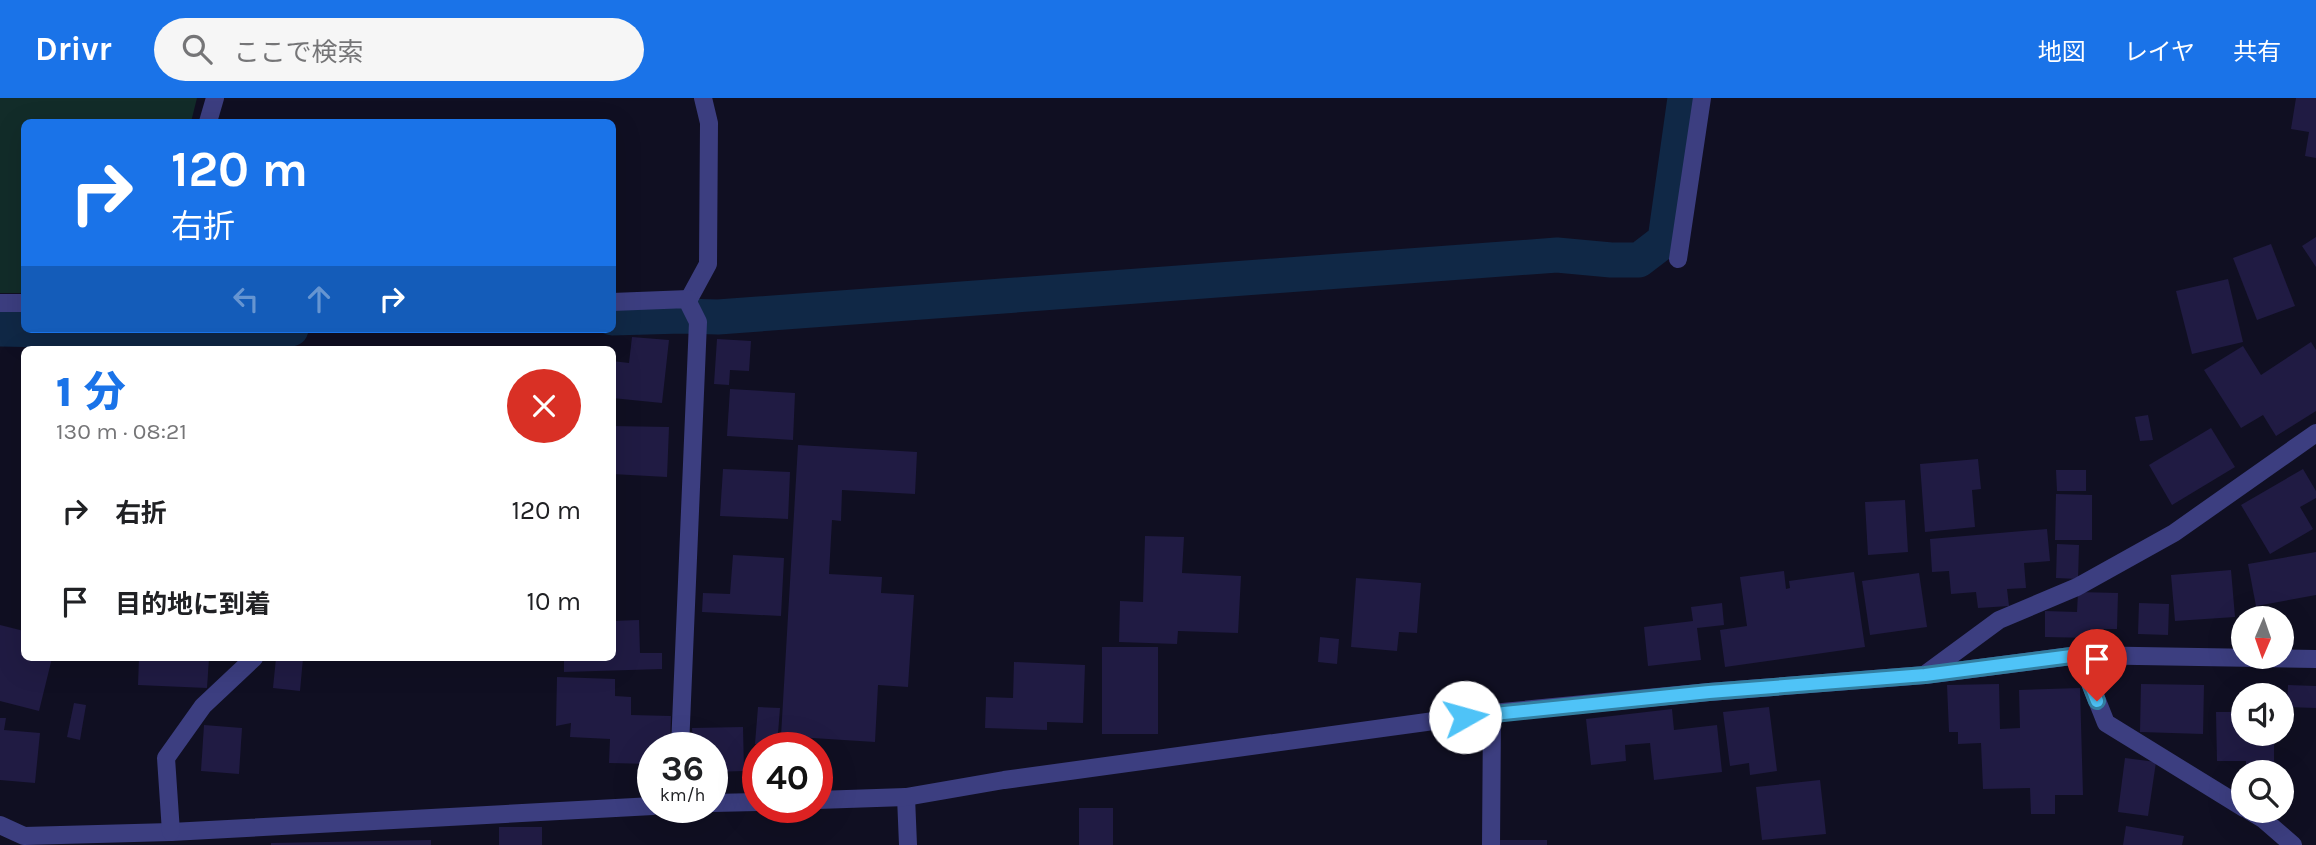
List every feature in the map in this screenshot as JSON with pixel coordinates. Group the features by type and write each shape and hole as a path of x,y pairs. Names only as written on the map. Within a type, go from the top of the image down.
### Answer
{"street":[{"path":"209,119 215,98"},
{"path":"689,302 708,264 709,123 703,98"},
{"path":"1678,259 1702,98"},
{"path":"616,302 689,302"},
{"path":"681,732 698,322 689,302"},
{"path":"0,303 21,303"},
{"path":"1925,675 1999,620 2077,587 2174,533 2316,433"},
{"path":"2079,655 2106,723 2231,800"},
{"path":"833,799 906,797 1004,780 1492,713 1925,675 2079,655 2316,659"},
{"path":"171,832 166,758 203,706 251,661"},
{"path":"1491,845 1492,713"},
{"path":"906,797 908,845"},
{"path":"6,845 23,841 171,832 637,807"},
{"path":"2267,823 2292,845"},
{"path":"0,825 23,841"}],"green space":[{"path":"0,98 197,98 192,119 21,119 21,293 0,293"}],"building":[{"path":"2296,98 2316,98 2316,158 2305,156 2309,132 2291,129"},
{"path":"2316,237 2316,267 2302,246"},
{"path":"2271,244 2295,306 2257,320 2233,258"},
{"path":"2228,279 2243,342 2192,354 2176,291"},
{"path":"632,337 669,340 662,403 616,398 616,361 629,363"},
{"path":"717,339 751,341 749,371 730,370 729,385 714,384"},
{"path":"2311,342 2316,350 2316,411 2276,436 2263,415 2241,428 2204,370 2243,346 2261,375"},
{"path":"730,389 795,393 793,440 727,436"},
{"path":"2148,415 2153,440 2140,441 2135,417"},
{"path":"616,426 669,427 667,477 616,474"},
{"path":"2211,428 2235,467 2172,505 2149,465"},
{"path":"798,445 917,452 915,494 842,490 841,521 832,520 829,574 882,577 881,593 914,595 908,687 878,685 875,742 833,739 833,732 781,732"},
{"path":"1978,459 1981,489 1972,490 1975,527 1925,532 1920,464"},
{"path":"723,469 790,472 788,519 720,516"},
{"path":"2303,469 2316,491 2316,498 2300,507 2313,529 2270,554 2241,505"},
{"path":"2056,470 2086,470 2086,491 2057,491"},
{"path":"2056,494 2092,495 2092,540 2055,540"},
{"path":"1905,500 1908,552 1868,555 1865,502"},
{"path":"2047,529 2050,561 2024,563 2026,588 2007,589 2009,606 1978,608 1976,592 1951,594 1949,571 1932,572 1930,539"},
{"path":"1145,536 1184,537 1182,573 1241,576 1238,633 1178,631 1177,644 1119,642 1120,601 1143,602"},
{"path":"2057,544 2079,545 2078,579 2056,578"},
{"path":"2316,552 2316,595 2256,606 2248,564"},
{"path":"733,555 784,558 781,616 702,612 703,593 730,594"},
{"path":"2231,570 2234,606 2231,606 2231,617 2175,621 2171,575"},
{"path":"1784,571 1786,589 1790,588 1789,581 1854,572 1865,647 1725,667 1720,630 1747,626 1740,577"},
{"path":"1919,573 1927,627 1870,635 1862,581"},
{"path":"1356,578 1421,583 1417,633 1399,632 1397,651 1351,647"},
{"path":"2078,592 2118,593 2117,629 2093,629 2093,638 2045,637 2045,611 2077,612"},
{"path":"1722,603 1724,625 1697,628 1701,660 1648,666 1644,627 1693,621 1691,607"},
{"path":"2139,603 2169,604 2168,635 2138,634"},
{"path":"639,620 640,653 662,653 662,669 564,672 564,661 616,661 616,621"},
{"path":"0,625 21,630 21,661 51,661 39,711 0,701"},
{"path":"1320,637 1339,639 1337,664 1318,662"},
{"path":"1102,647 1158,647 1158,734 1102,734"},
{"path":"139,661 209,661 207,688 138,685"},
{"path":"276,661 303,661 300,691 273,688"},
{"path":"1014,662 1085,665 1083,723 1047,722 1047,730 985,728 986,697 1013,698"},
{"path":"557,677 615,679 615,696 631,697 631,715 671,716 670,732 637,732 637,764 609,763 610,739 570,737 571,723 556,726"},
{"path":"1999,684 2000,729 2020,728 2019,690 2080,688 2083,795 2055,795 2055,814 2031,814 2030,788 1983,789 1981,743 1958,744 1958,732 1949,732 1947,685"},
{"path":"2141,684 2204,685 2203,734 2140,732"},
{"path":"2294,685 2316,686 2316,708 2294,707"},
{"path":"74,703 86,705 80,740 67,737"},
{"path":"758,707 780,708 778,732 756,732"},
{"path":"1769,707 1777,771 1750,775 1749,763 1730,766 1723,712"},
{"path":"1672,709 1674,730 1717,725 1722,772 1654,780 1650,743 1625,745 1626,761 1591,765 1586,719"},
{"path":"2216,712 2231,712 2231,746 2274,746 2274,760 2217,761"},
{"path":"0,718 6,718 4,730 40,733 35,783 0,780"},
{"path":"204,725 242,728 239,774 201,771"},
{"path":"743,727 742,771 728,772 728,732 692,732 692,728"},
{"path":"2125,758 2156,762 2148,816 2118,812"},
{"path":"1820,780 1826,834 1762,840 1756,787"},
{"path":"1079,808 1113,808 1113,845 1079,845"},
{"path":"2126,826 2184,836 2182,845 2123,845"},
{"path":"499,827 542,827 542,845 499,845"},
{"path":"431,840 431,845 271,845 271,843"},
{"path":"1500,840 1547,840 1547,845 1500,845"}],"waterway":[{"path":"616,318 718,317 1557,255 1639,260 1665,240 1685,98"},
{"path":"0,329 21,329"},
{"path":"198,333 256,333"}],"route":[{"path":"1465,717 1709,692 1925,675 2079,655 2097,701"}]}
